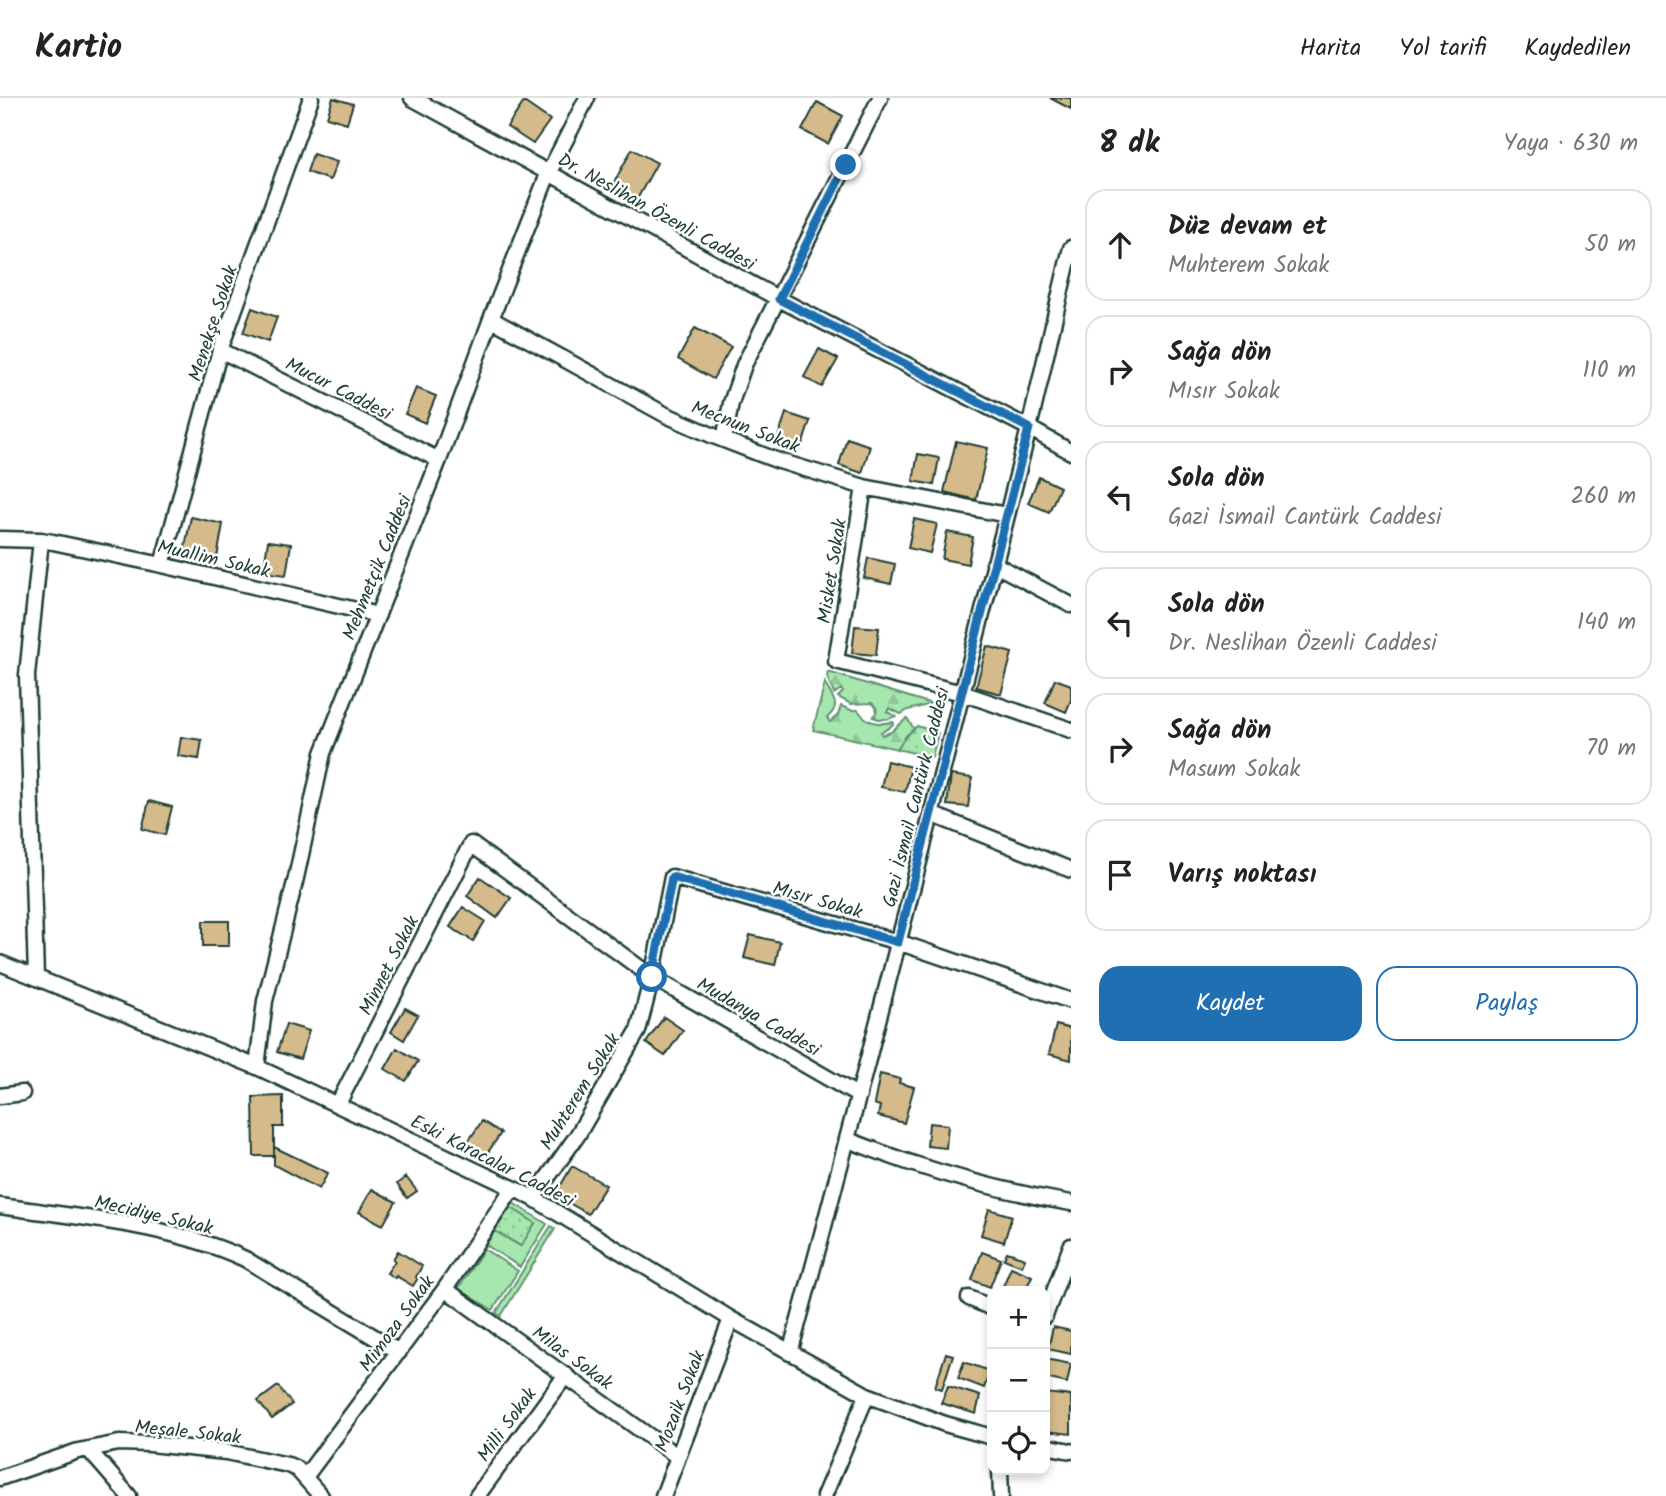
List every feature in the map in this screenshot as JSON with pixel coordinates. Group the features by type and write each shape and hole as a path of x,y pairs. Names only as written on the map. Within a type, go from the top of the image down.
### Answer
{"street":[{"name":"Menekşe Sokak","path":"162,565 220,350 312,98"},
{"name":"Dr. Neslihan Özenli Caddesi","path":"412,98 779,299 1071,452"},
{"name":"Mehmetçik Caddesi","path":"257,1067 265,1001 296,878 323,753 548,174 587,98"},
{"path":"724,440 731,403 744,365 880,98"},
{"name":"Gazi İsmail Cantürk Caddesi","path":"790,1353 848,1140 962,693 1071,248"},
{"name":"Mecnun Sokak","path":"491,319 666,415 776,460 864,487 1007,515"},
{"name":"Mucur Caddesi","path":"220,350 439,460"},
{"name":"Misket Sokak","path":"864,487 836,661 962,693"},
{"name":"Muallim Sokak","path":"0,539 41,540 378,615"},
{"path":"36,977 27,675 41,540"},
{"path":"994,564 1071,605"},
{"path":"962,693 1071,730"},
{"path":"931,814 1071,870"},
{"name":"Mudanya Caddesi","path":"471,844 652,977 859,1096"},
{"name":"Minnet Sokak","path":"338,1104 471,844"},
{"name":"Mısır Sokak","path":"672,877 898,942 1071,1001"},
{"name":"Muhterem Sokak","path":"533,1198 577,1136 638,1031 672,877"},
{"name":"Eski Karacalar Caddesi","path":"0,963 257,1067 338,1104 533,1198 731,1319 867,1395 945,1424 987,1436"},
{"path":"0,1096 22,1093"},
{"path":"848,1140 927,1168 1071,1203"},
{"name":"Mimoza Sokak","path":"305,1477 446,1289 513,1188"},
{"name":"Mecidiye Sokak","path":"0,1206 119,1223 225,1250 245,1259 399,1352"},
{"path":"1050,1303 1071,1246"},
{"name":"Milas Sokak","path":"446,1289 678,1457"},
{"path":"969,1298 987,1306"},
{"name":"Mozaik Sokak","path":"663,1496 731,1319"},
{"name":"Milli Sokak","path":"477,1496 566,1375"},
{"path":"824,1496 867,1395"},
{"name":"Meşale Sokak","path":"0,1478 88,1449 120,1443 150,1444 226,1452 288,1465 297,1469 321,1496"},
{"path":"1050,1447 1071,1451"},
{"path":"88,1449 129,1496"},
{"path":"1000,1475 1000,1496"}],"green space":[{"path":"828,672 932,704 901,714 889,708 887,712 896,716 876,718 873,717 876,708 872,703 851,704 838,697 843,692 841,689 834,694 827,677"},
{"path":"825,683 835,705 827,718 830,722 838,715 841,706 858,710 873,722 893,722 881,732 882,735 891,732 907,718 914,729 897,749 813,730"},
{"path":"917,726 938,733 932,757 897,749"},
{"path":"513,1203 547,1224 520,1267 486,1245 495,1231 520,1246 535,1223 510,1207"},
{"path":"510,1207 535,1223 521,1246 495,1231"},
{"path":"551,1226 555,1229 501,1316 496,1313"},
{"path":"484,1249 518,1271 493,1310 458,1289"}],"building":[{"path":"333,98 353,104 347,123 327,117"},
{"path":"1050,98 1071,98 1071,109"},
{"path":"524,102 550,120 533,144 507,127"},
{"path":"817,102 843,116 828,144 802,130"},
{"path":"632,149 657,163 636,201 611,188"},
{"path":"313,154 337,162 330,180 307,172"},
{"path":"252,308 277,317 268,342 243,333"},
{"path":"695,328 731,347 713,379 678,359"},
{"path":"819,349 838,359 822,387 804,377"},
{"path":"416,388 436,396 425,423 405,414"},
{"path":"786,413 810,421 801,449 777,441"},
{"path":"847,438 870,446 862,473 839,465"},
{"path":"956,441 988,448 976,500 944,492"},
{"path":"918,454 939,458 934,485 913,481"},
{"path":"1039,477 1060,487 1049,512 1028,503"},
{"path":"191,517 223,524 217,558 184,552"},
{"path":"914,519 937,524 930,553 908,548"},
{"path":"947,532 973,537 968,564 942,559"},
{"path":"268,541 291,544 286,575 263,572"},
{"path":"868,558 895,564 891,584 864,578"},
{"path":"855,626 879,628 876,655 852,653"},
{"path":"987,646 1012,653 1001,694 976,687"},
{"path":"1055,679 1071,685 1071,700 1066,712 1045,703"},
{"path":"181,737 202,740 199,759 178,756"},
{"path":"887,761 911,767 905,792 881,787"},
{"path":"951,775 972,778 968,807 947,805"},
{"path":"149,801 172,807 165,835 142,829"},
{"path":"480,877 511,898 497,918 467,896"},
{"path":"463,907 485,921 473,941 450,927"},
{"path":"203,921 229,921 229,946 203,946"},
{"path":"750,935 780,942 775,965 744,958"},
{"path":"405,1008 418,1015 404,1040 391,1032"},
{"path":"664,1017 683,1030 665,1056 646,1043"},
{"path":"286,1024 309,1031 300,1059 277,1052"},
{"path":"1056,1025 1071,1029 1071,1060 1049,1054"},
{"path":"397,1048 418,1061 406,1081 385,1069"},
{"path":"880,1074 900,1079 899,1083 914,1087 904,1123 878,1116 880,1106 874,1104"},
{"path":"283,1096 283,1127 274,1127 274,1156 254,1156 253,1097"},
{"path":"482,1121 501,1133 486,1155 467,1143"},
{"path":"929,1123 948,1125 946,1148 927,1146"},
{"path":"274,1147 328,1173 319,1189 274,1165"},
{"path":"572,1166 606,1185 588,1214 555,1195"},
{"path":"406,1177 417,1191 407,1198 397,1184"},
{"path":"372,1189 396,1202 383,1225 359,1212"},
{"path":"989,1209 1012,1216 1004,1242 981,1235"},
{"path":"398,1251 422,1266 413,1286 387,1273"},
{"path":"982,1252 1001,1259 990,1286 972,1280"},
{"path":"1007,1252 1025,1258 1022,1266 1004,1259"},
{"path":"1011,1267 1032,1276 1027,1286 1003,1286"},
{"path":"1053,1327 1071,1331 1071,1354 1050,1349"},
{"path":"946,1353 953,1355 942,1389 935,1387"},
{"path":"1050,1360 1071,1364 1067,1383 1050,1379"},
{"path":"964,1362 987,1370 984,1388 958,1378"},
{"path":"278,1386 292,1404 272,1419 258,1401"},
{"path":"948,1386 980,1396 976,1414 941,1403"},
{"path":"1050,1394 1071,1396 1071,1434 1050,1432"}],"route":[{"path":"652,977 672,877 898,942 1029,428 779,299 846,165"}]}
